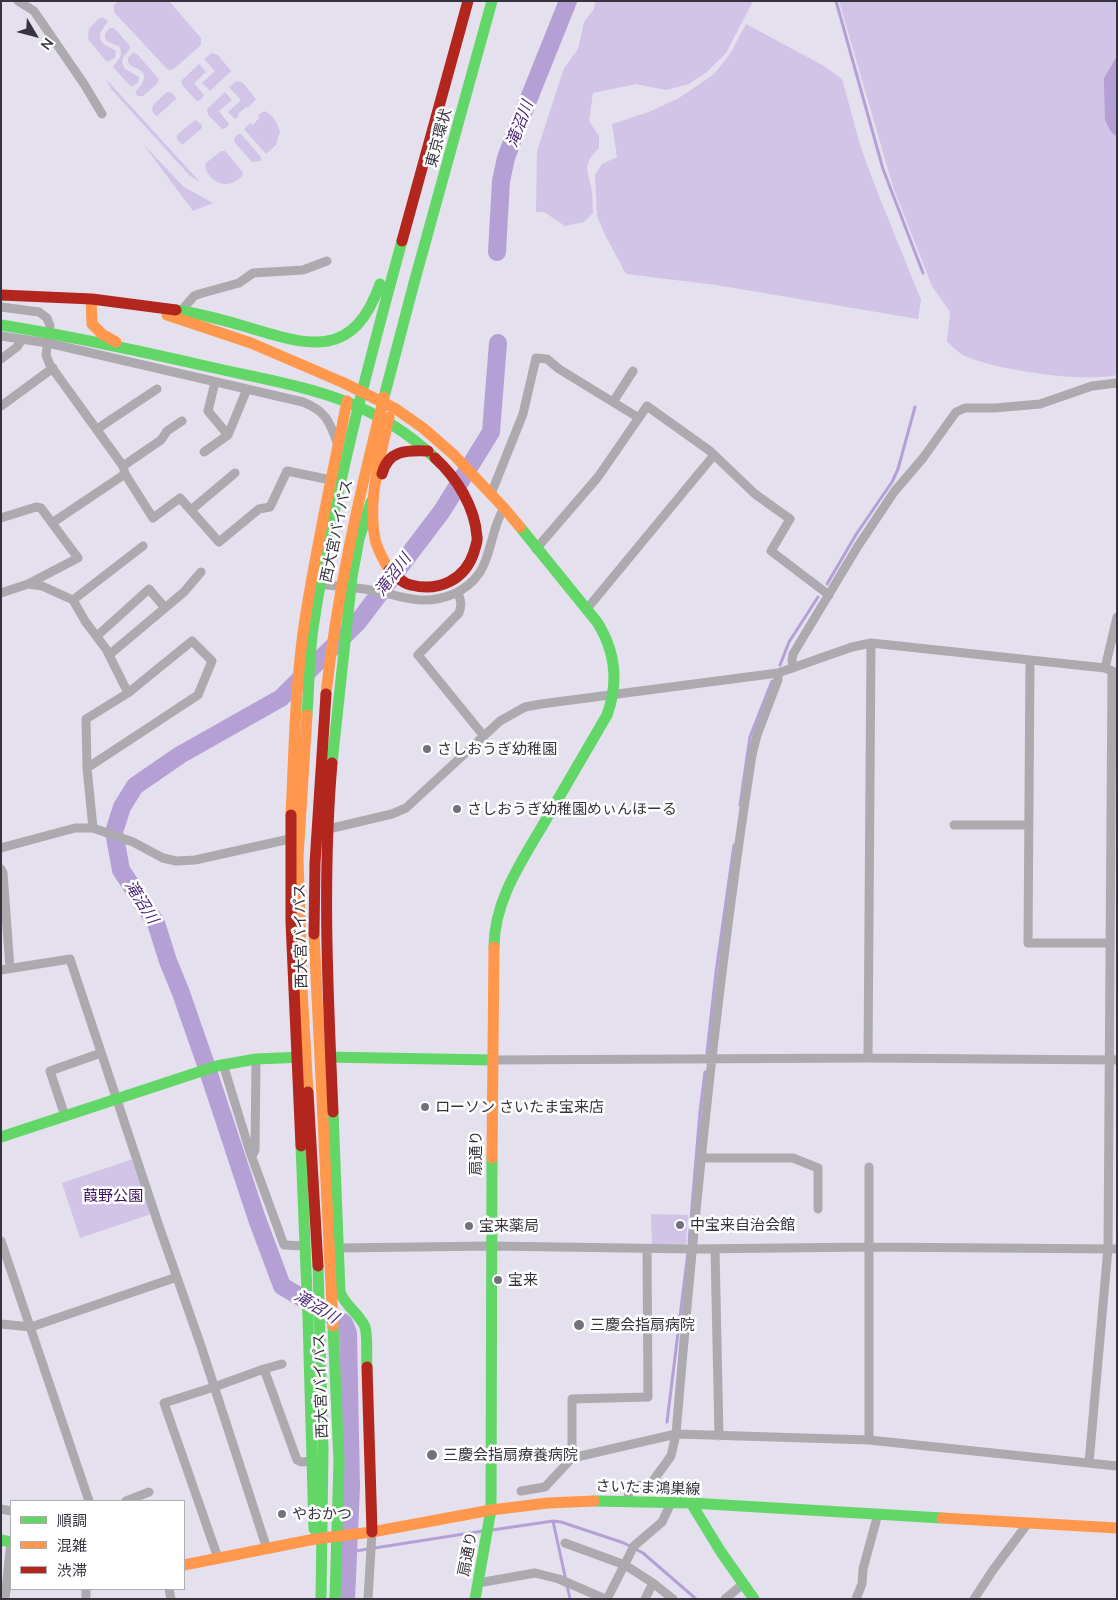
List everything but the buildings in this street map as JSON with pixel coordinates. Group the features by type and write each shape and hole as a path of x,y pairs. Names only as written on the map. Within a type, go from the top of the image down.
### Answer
{"main road":[{"name":"東京環状","path":"386,283 411,175 438,110 468,1"},
{"name":"東京環状","path":"391,385 414,283 492,1"},
{"path":"1,295 91,300 181,311 307,342 331,340 351,331 359,324 386,283"},
{"name":"西大宮バイパス","path":"321,1599 324,1450 319,1295 302,990 298,857 313,630 338,488 386,283"},
{"path":"91,300 92,324 108,339 129,349"},
{"path":"130,304 186,320 251,343 344,383 396,409 410,419"},
{"path":"1,325 49,336 129,349 247,376 347,401 382,418 404,432 440,462 459,485 472,510 478,539 476,555 456,581 440,587 414,587 399,580 385,566 375,542 373,527 375,492 391,385"},
{"path":"247,376 292,381 349,393 410,419"},
{"name":"西大宮バイパス","path":"335,1599 339,1462 314,949 315,862 323,722 332,638 343,572 360,491 391,385"},
{"path":"314,1539 308,1318 291,922 290,839 297,698 302,653 311,584 347,401"},
{"name":"扇通り","path":"410,419 454,455 504,508 586,610 605,634 611,647 616,676 614,695 607,715 514,874 500,906 494,929 491,1510 475,1599"},
{"path":"369,1532 370,1434 365,1328 352,1308 343,1301 340,1292 326,901 327,829 335,712 357,588 364,520 386,462 393,456 413,450 428,451"},
{"path":"1,1137 196,1072 220,1065 256,1059 331,1057 492,1060"},
{"name":"さいたま鴻巣線","path":"185,1565 314,1539 369,1532 491,1510 548,1503 628,1501 691,1503 1117,1528"},
{"path":"691,1503 700,1522 754,1599"}],"street":[{"path":"18,1 34,11 84,84 102,114"},
{"path":"181,311 194,296 239,283 253,273 303,270 327,261"},
{"path":"1,307 39,312 48,318 50,326 46,355 53,368 124,470 153,518 180,498 219,542 259,509 270,508 287,471 331,480"},
{"path":"1,336 22,339 49,336 215,382 302,402 314,406 326,417 338,445"},
{"path":"1,360 17,347 22,339"},
{"path":"491,494 523,414 536,358 547,359 559,369 639,418"},
{"path":"1,406 53,368"},
{"path":"613,402 633,371"},
{"path":"215,382 208,411 228,434"},
{"path":"793,668 793,654 858,546 894,492 956,412 965,408 995,408 1040,404 1092,386 1117,383"},
{"path":"97,429 156,389"},
{"path":"204,452 228,434 247,389"},
{"path":"536,549 598,477 647,406 714,455 755,494 790,519 771,551 829,596"},
{"path":"52,523 124,470 161,440 166,431 182,421"},
{"path":"586,610 714,455"},
{"path":"191,510 235,473"},
{"path":"1,518 36,507 41,508 78,558 28,584 1,593"},
{"path":"311,584 357,588 397,594 420,600 448,597 458,593 475,579 481,571 489,552 497,520 504,508"},
{"path":"73,600 144,546"},
{"path":"109,655 184,592 201,572"},
{"path":"28,584 42,586 73,600 109,655 128,693"},
{"path":"97,636 149,590 165,608"},
{"path":"458,593 462,607 459,613 418,655 483,735"},
{"path":"1089,1463 1112,1248 1111,671 1117,617"},
{"path":"87,768 198,695 212,661 192,641 128,693 86,719 87,768 97,829"},
{"path":"868,1058 871,643"},
{"path":"1,848 75,828 97,829 133,842 163,858 176,861 195,860 290,839 392,814 406,808 483,735 500,721 525,707 778,673 852,647 871,643 1030,660 1111,671"},
{"path":"1030,660 1028,943 1110,943"},
{"path":"628,1501 629,1486 650,1485 666,1463 671,1456 676,1434 711,1060 752,755 756,735 778,680 778,673"},
{"path":"954,825 1029,825"},
{"path":"1,869 3,873 6,969 70,959 267,1549"},
{"path":"65,1116 50,1071 101,1053"},
{"path":"492,1060 868,1058 1113,1060"},
{"path":"252,1156 255,1150 256,1059"},
{"path":"220,1065 284,1245 304,1246"},
{"path":"701,1158 792,1158 818,1168 818,1209"},
{"path":"869,1167 869,1440"},
{"path":"1,1241 89,1500"},
{"path":"339,1248 491,1246 692,1250 870,1247 1112,1248"},
{"path":"572,1458 572,1399 648,1397 647,1249"},
{"path":"715,1249 719,1436"},
{"path":"1,1324 31,1327 176,1277"},
{"path":"218,1558 164,1403 282,1364"},
{"path":"264,1369 296,1460 301,1462 313,1461"},
{"path":"521,1491 545,1486 572,1458 676,1434 869,1440 1117,1466"},
{"path":"129,1500 149,1492"},
{"path":"478,1583 535,1573 559,1578 606,1599 634,1546 662,1522 671,1503"},
{"path":"856,1599 862,1584 863,1569 878,1514"},
{"path":"974,1599 1028,1523"},
{"path":"368,1599 369,1532"},
{"path":"314,1539 315,1599"},
{"path":"565,1543 625,1565 673,1599"},
{"path":"5,1599 10,1552"},
{"path":"645,1599 653,1583"},
{"path":"725,1599 743,1584"}],"green space":[{"path":"118,1 169,1 201,38 201,45 175,68 167,69 114,12 114,5"},
{"path":"595,1 753,1 726,53 707,72 689,84 666,90 636,84 593,93 589,121 599,136 599,148 589,160 587,169 592,192 593,213 584,222 565,226 544,212 536,212 537,151 564,68 578,49 584,22 594,9"},
{"path":"839,1 1117,1 1117,375 1103,377 1063,376 997,366 960,354 947,342 950,312 932,286 893,187"},
{"path":"99,18 104,18 108,21 100,33 101,40 105,45 116,51 115,58 107,62 88,39 89,29"},
{"path":"746,24 824,66 842,79 861,148 921,300 918,319 716,285 626,274 597,216 595,175 602,164 617,157 612,124 649,112 679,98 714,74 730,54"},
{"path":"110,28 114,28 130,46 122,61 125,69 139,77 138,83 131,87 113,67 120,58 121,53 119,46 108,42 105,38 105,33"},
{"path":"133,53 137,54 159,79 157,84 143,96 138,96 135,93 142,84 144,74 128,62 128,58"},
{"path":"212,53 218,55 231,71 210,91 202,83 215,71 204,59"},
{"path":"199,64 206,72 194,83 204,95 201,100 197,101 183,86 181,81"},
{"path":"106,79 200,182 190,176 111,89"},
{"path":"237,81 243,83 256,99 248,108 246,107 238,114 239,116 235,119 228,112 241,100 229,87"},
{"path":"167,92 172,93 176,99 157,116 152,110 153,105"},
{"path":"225,92 232,100 219,111 229,124 226,128 222,129 208,115 207,109"},
{"path":"264,111 276,122 280,131 276,145 266,154 244,129 250,123 253,125 259,118 258,115"},
{"path":"195,120 202,125 202,128 182,145 177,139 177,135"},
{"path":"241,134 261,157 261,161 252,162 235,143 234,138"},
{"path":"143,144 184,187 213,203 193,211"},
{"path":"221,151 225,151 243,173 233,183 222,184 217,182 205,167 206,163"},
{"name":"葭野公園","path":"133,1159 151,1214 80,1238 62,1183"},
{"path":"651,1214 688,1215 686,1244 652,1244"}],"shaded area":[{"path":"1117,56 1117,137 1111,132 1105,120 1104,78"}],"waterway":[{"name":"滝沼川","path":"497,252 501,181 506,158 568,1"},
{"path":"836,1 883,169 923,273"},
{"name":"滝沼川","path":"346,1599 351,1487 348,1333 344,1323 282,1286 257,1219 156,923 121,870 114,832 122,807 135,786 180,755 281,698 358,622 442,511 491,432 498,343"},
{"path":"827,584 857,533 892,482 898,469 915,407"},
{"path":"780,665 789,642 818,597"},
{"path":"740,805 750,737 772,681"},
{"path":"707,1053 716,972 734,845"},
{"path":"689,1242 705,1072"},
{"path":"667,1422 688,1252"},
{"path":"553,1521 624,1543 643,1553 696,1599"},
{"path":"492,1530 553,1521 570,1599"},
{"path":"349,1552 483,1531"}],"traffic: fast":[{"path":"384,397 492,1"},
{"path":"307,715 313,628 330,530 364,385 402,241"},
{"path":"176,310 291,339 310,342 327,341 343,336 357,325 369,308 380,284"},
{"path":"1,325 132,350 301,387 356,406 383,419 409,436 435,458"},
{"path":"332,763 352,577 359,539 371,502"},
{"path":"494,947 495,929 499,912 512,879 607,715 611,703 614,679 612,656 597,622 520,527"},
{"path":"1,1137 217,1066 256,1059 304,1057"},
{"path":"324,1057 492,1060"},
{"path":"333,1112 340,1292 365,1327 367,1367"},
{"path":"301,1146 314,1529"},
{"path":"475,1599 491,1510 492,1158"},
{"path":"318,1266 323,1450 321,1599"},
{"path":"333,1326 339,1461 335,1599"},
{"path":"594,1501 691,1503 942,1518"},
{"path":"691,1503 721,1552 754,1599"},
{"path":"1,1540 10,1542"}],"traffic: slow":[{"path":"91,300 92,324 102,334 116,342"},
{"path":"167,315 251,343 344,383 396,409 423,428 454,455 520,527"},
{"path":"326,694 336,619 350,544 384,397"},
{"path":"291,815 296,701 303,633 347,401"},
{"path":"389,417 376,478 373,524 376,543 389,570"},
{"path":"307,715 298,857 302,990 308,1092"},
{"path":"314,934 333,1326"},
{"path":"492,1158 494,947"},
{"path":"185,1565 315,1539 372,1532 491,1510 548,1503 594,1501"},
{"path":"942,1518 1117,1528"}],"traffic: jam":[{"path":"402,241 468,1"},
{"path":"1,295 92,299 176,310"},
{"path":"382,474 389,460 399,453 428,451"},
{"path":"389,570 405,583 421,587 431,587 450,582 470,562 477,543 473,515 464,494 451,475 435,458"},
{"path":"314,934 315,863 326,694"},
{"path":"332,763 327,850 327,894 333,1112"},
{"path":"291,815 291,922 301,1146"},
{"path":"308,1092 318,1266"},
{"path":"367,1367 372,1532"}],"place":[{"name":"さしおうぎ幼稚園","path":"427,749"},
{"name":"さしおうぎ幼稚園めぃんほーる","path":"457,809"},
{"name":"ローソン さいたま宝来店","path":"425,1107"},
{"name":"中宝来自治会館","path":"680,1225"},
{"name":"宝来薬局","path":"469,1226"},
{"name":"宝来","path":"498,1280"},
{"name":"三慶会指扇病院","path":"579,1325"},
{"name":"三慶会指扇療養病院","path":"432,1455"},
{"name":"やおかつ","path":"282,1514"}]}
